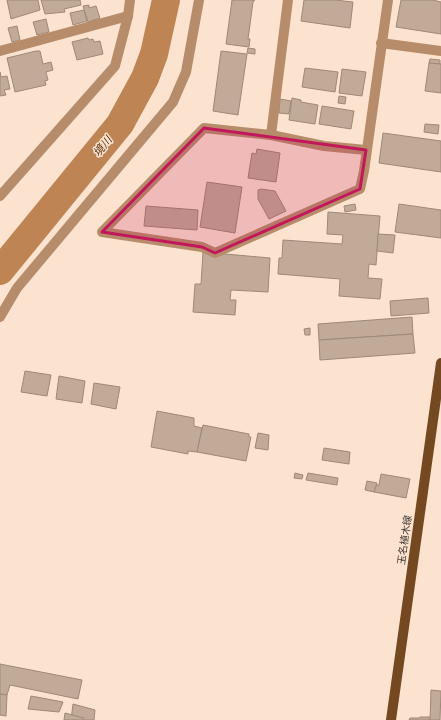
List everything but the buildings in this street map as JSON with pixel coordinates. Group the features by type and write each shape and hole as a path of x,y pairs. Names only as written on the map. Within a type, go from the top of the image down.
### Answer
{"main road":[{"name":"玉名植木線","path":"391,720 441,363"}],"street":[{"path":"0,196 115,66 128,16 130,0"},
{"path":"0,317 17,288 173,102 186,72 199,0"},
{"path":"271,135 288,0"},
{"path":"366,150 324,146 271,135 204,128 102,232 202,247 215,253 360,189 364,171 388,0"},
{"path":"0,51 128,16"},
{"path":"381,43 441,52"}],"highlighted area":[{"path":"204,128 366,150 360,189 215,253 202,247 102,232"}],"waterway":[{"name":"境川","path":"0,271 120,124 145,78 154,54 166,0"}]}
